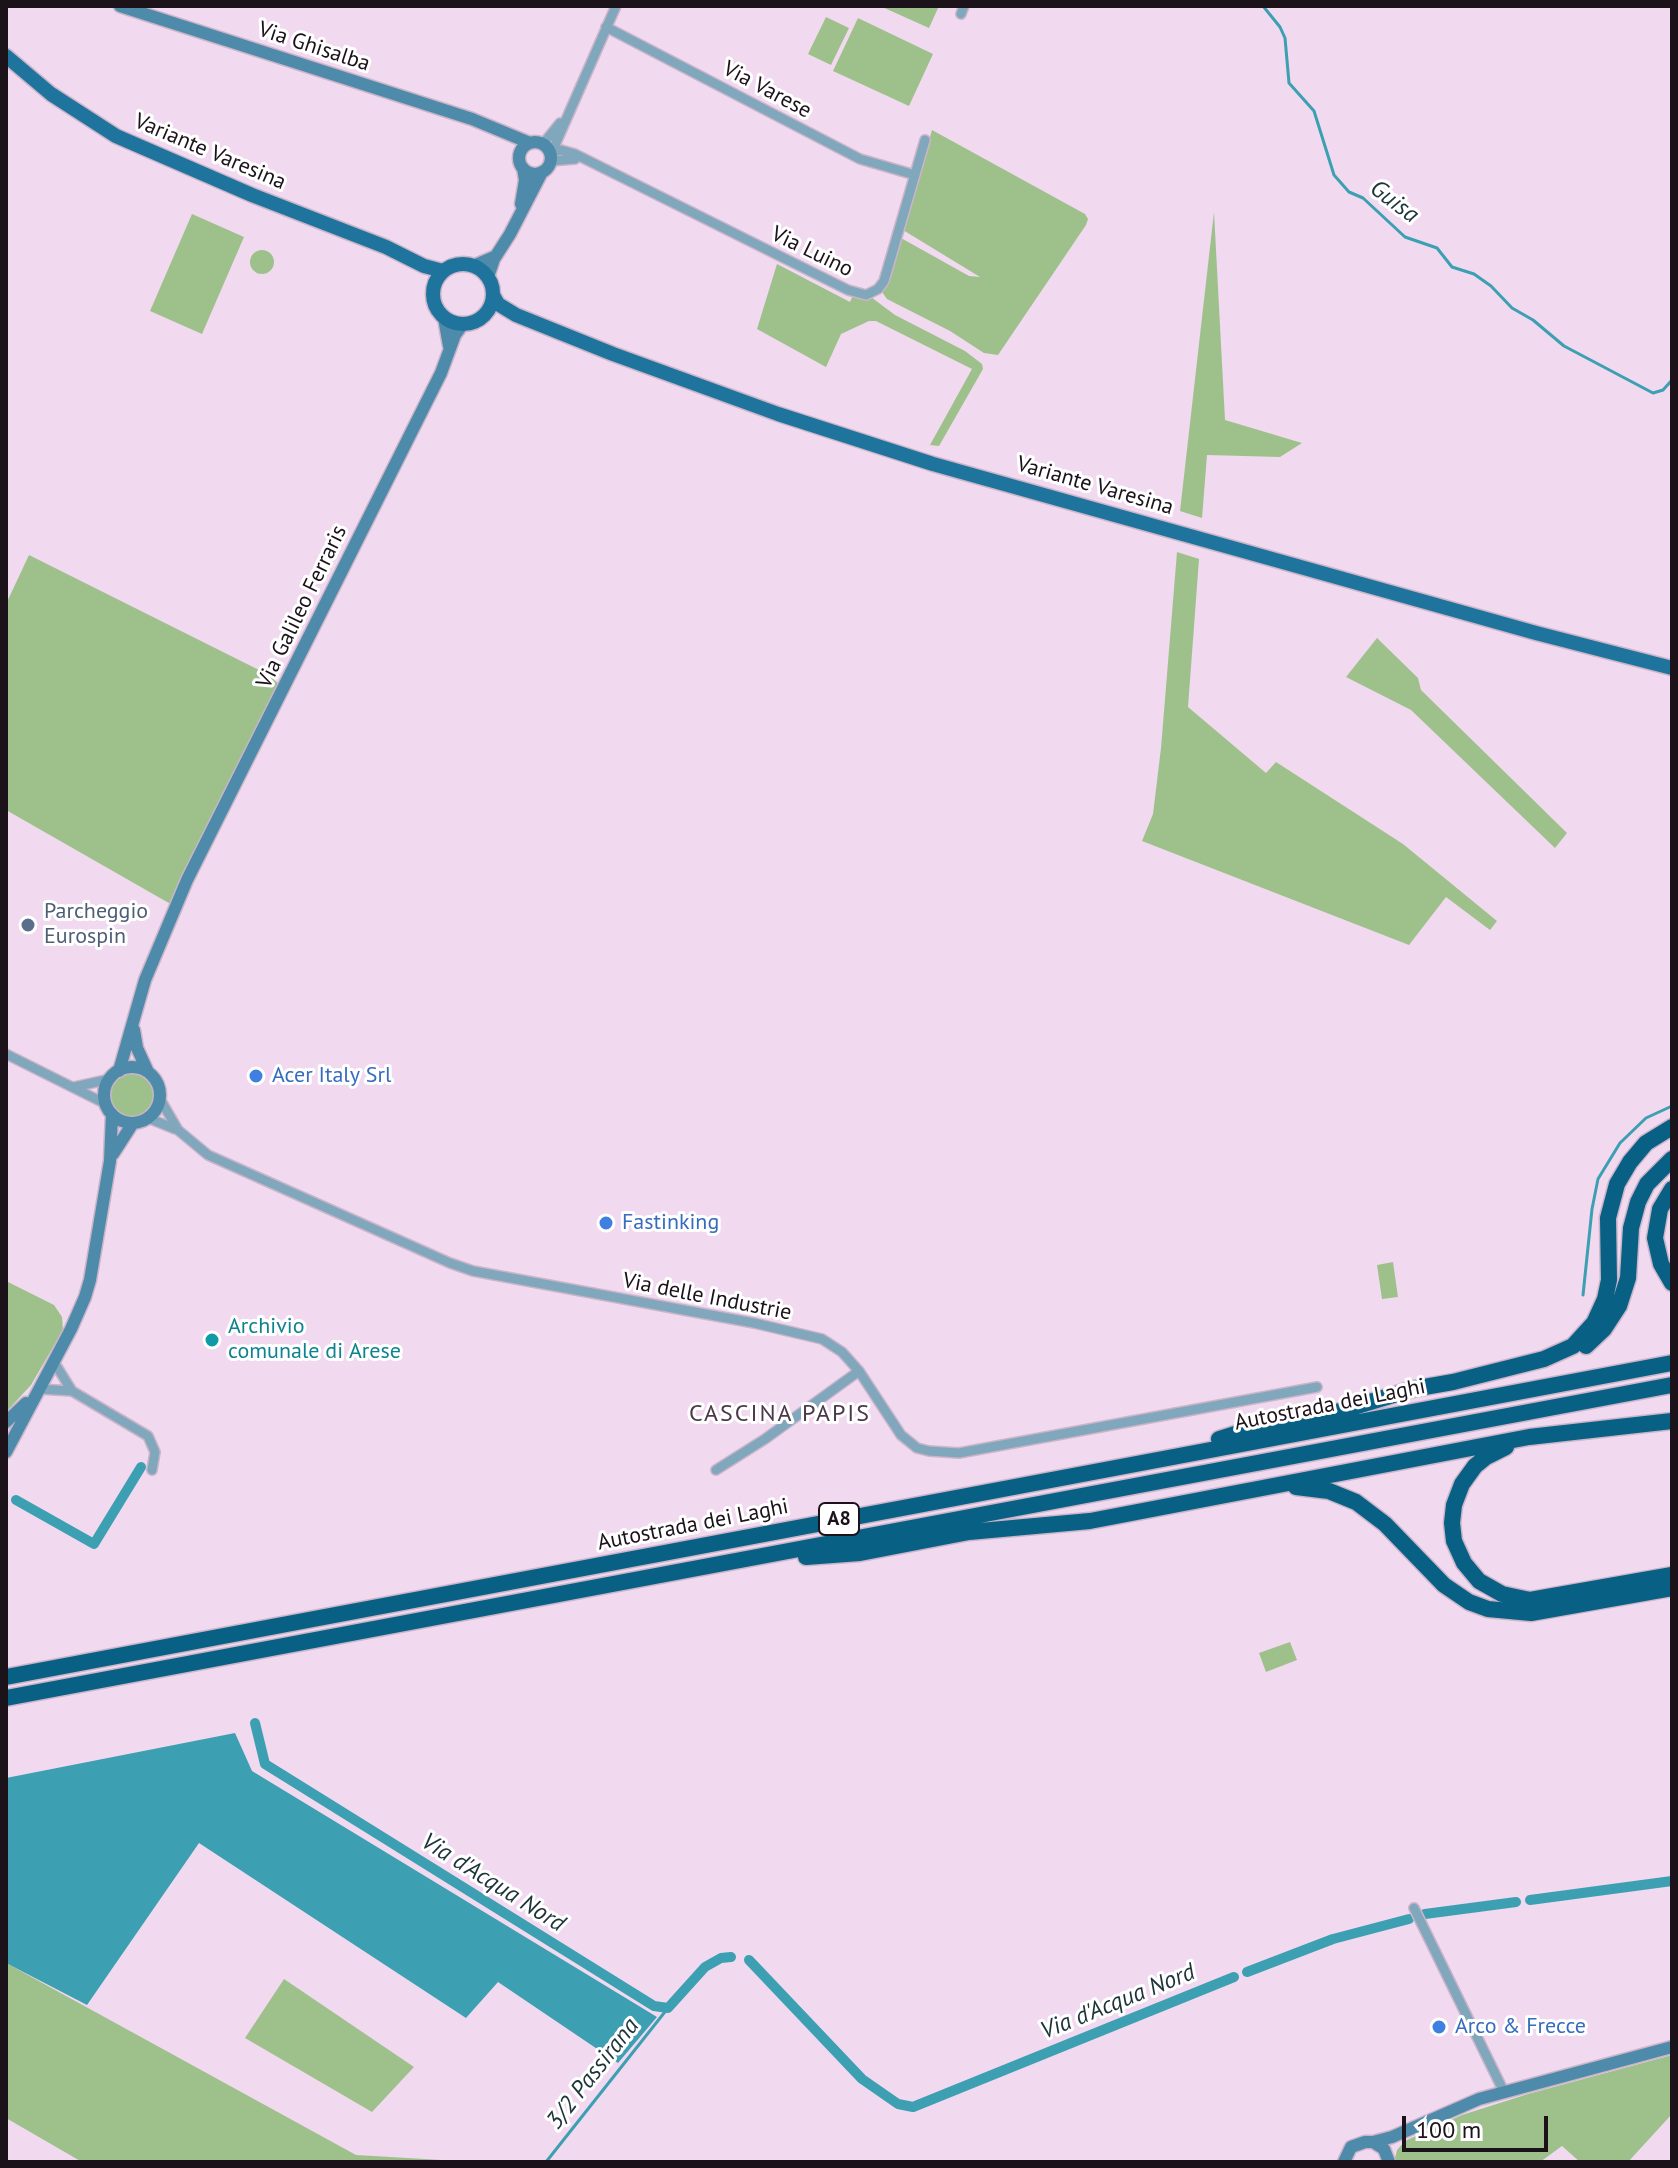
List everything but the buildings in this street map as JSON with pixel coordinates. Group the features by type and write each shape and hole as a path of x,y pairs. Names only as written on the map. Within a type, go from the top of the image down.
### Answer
{"highway":[{"path":"1453,1382 1554,1355 1573,1346 1588,1331 1599,1315 1608,1289 1608,1218 1617,1184 1646,1143 1672,1127"},
{"path":"1147,1462 1263,1425 1337,1412 1413,1389 1556,1361 1573,1354 1597,1337 1615,1314 1623,1297 1629,1269 1631,1228 1638,1202 1647,1184 1672,1159"},
{"path":"1672,1189 1660,1209 1655,1238 1661,1264 1672,1283"},
{"name":"Autostrada dei Laghi","path":"6,1677 1672,1363"},
{"name":"Autostrada dei Laghi","path":"6,1698 1672,1385"},
{"path":"729,1563 860,1553 944,1536 1074,1524 1476,1446 1672,1421"},
{"path":"1575,1432 1506,1447 1486,1457 1471,1471 1456,1498 1452,1523 1454,1541 1464,1563 1490,1589 1523,1599 1547,1598 1672,1575"},
{"path":"1195,1501 1293,1487 1312,1487 1337,1493 1378,1518 1451,1590 1476,1605 1495,1611 1540,1612 1672,1588"}],"main road":[{"name":"Variante Varesina","path":"6,56 51,94 116,136 252,195 386,247 413,262 443,271 454,265 473,266"},
{"name":"Variante Varesina","path":"413,262 433,288 436,307 444,318"},
{"path":"473,266 488,277 493,295 490,307 483,316"},
{"path":"433,288 443,271"},
{"name":"Variante Varesina","path":"493,295 498,304 516,315 613,354 778,414 933,464 1536,633 1672,668"},
{"name":"Variante Varesina","path":"463,324 494,314 516,315"},
{"path":"444,318 463,324"}],"street":[{"name":"Via Ghisalba","path":"120,6 472,119 544,154"},
{"path":"521,162 532,173 571,107 616,6"},
{"name":"Via Varese","path":"606,27 860,159 915,175"},
{"name":"Via Ghisalba","path":"494,129 512,144 521,162"},
{"name":"Via Luino","path":"544,154 590,163 835,284 866,295 874,292 884,281 925,140"},
{"path":"518,216 524,194 521,162 524,146 544,154"},
{"path":"488,277 544,154"},
{"path":"473,266 487,262 496,254"},
{"path":"444,318 449,351"},
{"name":"Via Galileo Ferraris","path":"114,1075 145,980 187,880 463,324"},
{"path":"6,1054 73,1087 109,1109 118,1119 133,1123 154,1113 160,1099 158,1084 148,1072 137,1048 133,1020"},
{"path":"73,1087 134,1067 148,1072"},
{"path":"6,1452 77,1316 90,1280 110,1161 106,1087 114,1075"},
{"name":"Via delle Industrie","path":"160,1099 178,1130"},
{"name":"Via delle Industrie","path":"148,1118 178,1130 219,1161 473,1271 806,1335 836,1347 859,1371 901,1435 917,1448 959,1453 1317,1387"},
{"path":"110,1161 133,1123"},
{"path":"54,1362 72,1391"},
{"path":"716,1470 765,1439 859,1371"},
{"path":"6,1422 39,1389 72,1391 148,1436 155,1452 152,1470"},
{"path":"1414,1908 1504,2092"},
{"path":"1344,2162 1351,2147 1358,2143 1373,2142 1410,2130 1455,2108 1672,2047"},
{"path":"1389,2159 1396,2143 1410,2130"},
{"path":"1373,2142 1384,2149 1389,2159"}],"green space":[{"path":"880,6 939,6 929,28"},
{"path":"826,17 849,28 831,65 808,54"},
{"path":"858,18 933,54 909,106 833,71"},
{"path":"932,130 1085,214 1088,219 998,355 984,353 950,331 887,299 882,292 889,282 901,238 969,276 980,277 903,230"},
{"path":"1214,212 1225,420 1302,443 1280,457 1207,455 1202,518 1180,511"},
{"path":"192,214 244,237 202,334 150,311"},
{"path":"262,250 270,254 274,262 270,270 262,274 254,270 250,262 254,254"},
{"path":"777,264 850,302 853,295 862,300 871,297 895,315 965,351 982,364 983,369 939,446 930,445 972,369 876,321 869,321 841,334 826,367 757,329"},
{"path":"1177,552 1199,559 1188,707 1266,773 1276,762 1403,844 1497,921 1490,930 1446,897 1409,945 1142,841 1153,814 1161,748"},
{"path":"29,555 273,677 282,685 174,906 6,810 6,604"},
{"path":"1377,638 1418,678 1421,690 1567,833 1555,848 1411,710 1346,677"},
{"path":"132,1073 148,1079 154,1095 148,1111 132,1117 116,1111 110,1095 116,1079"},
{"path":"1393,1262 1398,1297 1382,1299 1377,1265"},
{"path":"6,1281 54,1305 62,1317 63,1330 31,1385 6,1412"},
{"path":"1290,1642 1297,1660 1266,1672 1259,1653"},
{"path":"6,1963 356,2155 476,2162 82,2162 6,2118"},
{"path":"284,1979 414,2067 372,2112 245,2038"},
{"path":"1672,2055 1672,2114 1628,2162 1580,2162 1562,2146 1540,2162 1394,2162 1397,2150 1405,2141 1462,2115"}],"water":[{"path":"235,1733 252,1771 657,2017 618,2063 498,1982 466,2018 199,1843 87,2005 6,1963 6,1778"}],"waterway":[{"name":"Guisa","path":"1263,6 1285,38 1289,83 1314,111 1334,175 1349,192 1363,198 1405,237 1437,248 1452,267 1474,274 1491,286 1512,308 1533,320 1564,346 1653,393 1663,390 1672,380"},
{"path":"1583,1295 1598,1179 1620,1143 1646,1118 1672,1106"},
{"name":"Via d'Acqua Nord","path":"16,1500 94,1544 141,1467"},
{"name":"Via d'Acqua Nord","path":"255,1723 265,1764 654,2006 668,2008 705,1967 721,1958 731,1957"},
{"name":"Via d'Acqua Nord","path":"1530,1900 1672,1881"},
{"name":"Via d'Acqua Nord","path":"1425,1914 1516,1902"},
{"name":"Via d'Acqua Nord","path":"1247,1972 1333,1939 1409,1919"},
{"name":"Via d'Acqua Nord","path":"749,1960 862,2079 898,2104 913,2107 1234,1977"},
{"name":"3/2 Passirana","path":"546,2162 668,2008"},
{"name":"3/2 Passirana","path":"367,2162 396,2162"}],"place":[{"name":"Parcheggio Eurospin","path":"28,925"},
{"name":"Acer Italy Srl","path":"256,1076"},
{"name":"Fastinking","path":"606,1223"},
{"name":"Archivio comunale di Arese","path":"212,1340"},
{"name":"Arco & Frecce","path":"1439,2027"}],"district":[{"name":"CASCINA PAPIS","path":"780,1414"}]}
